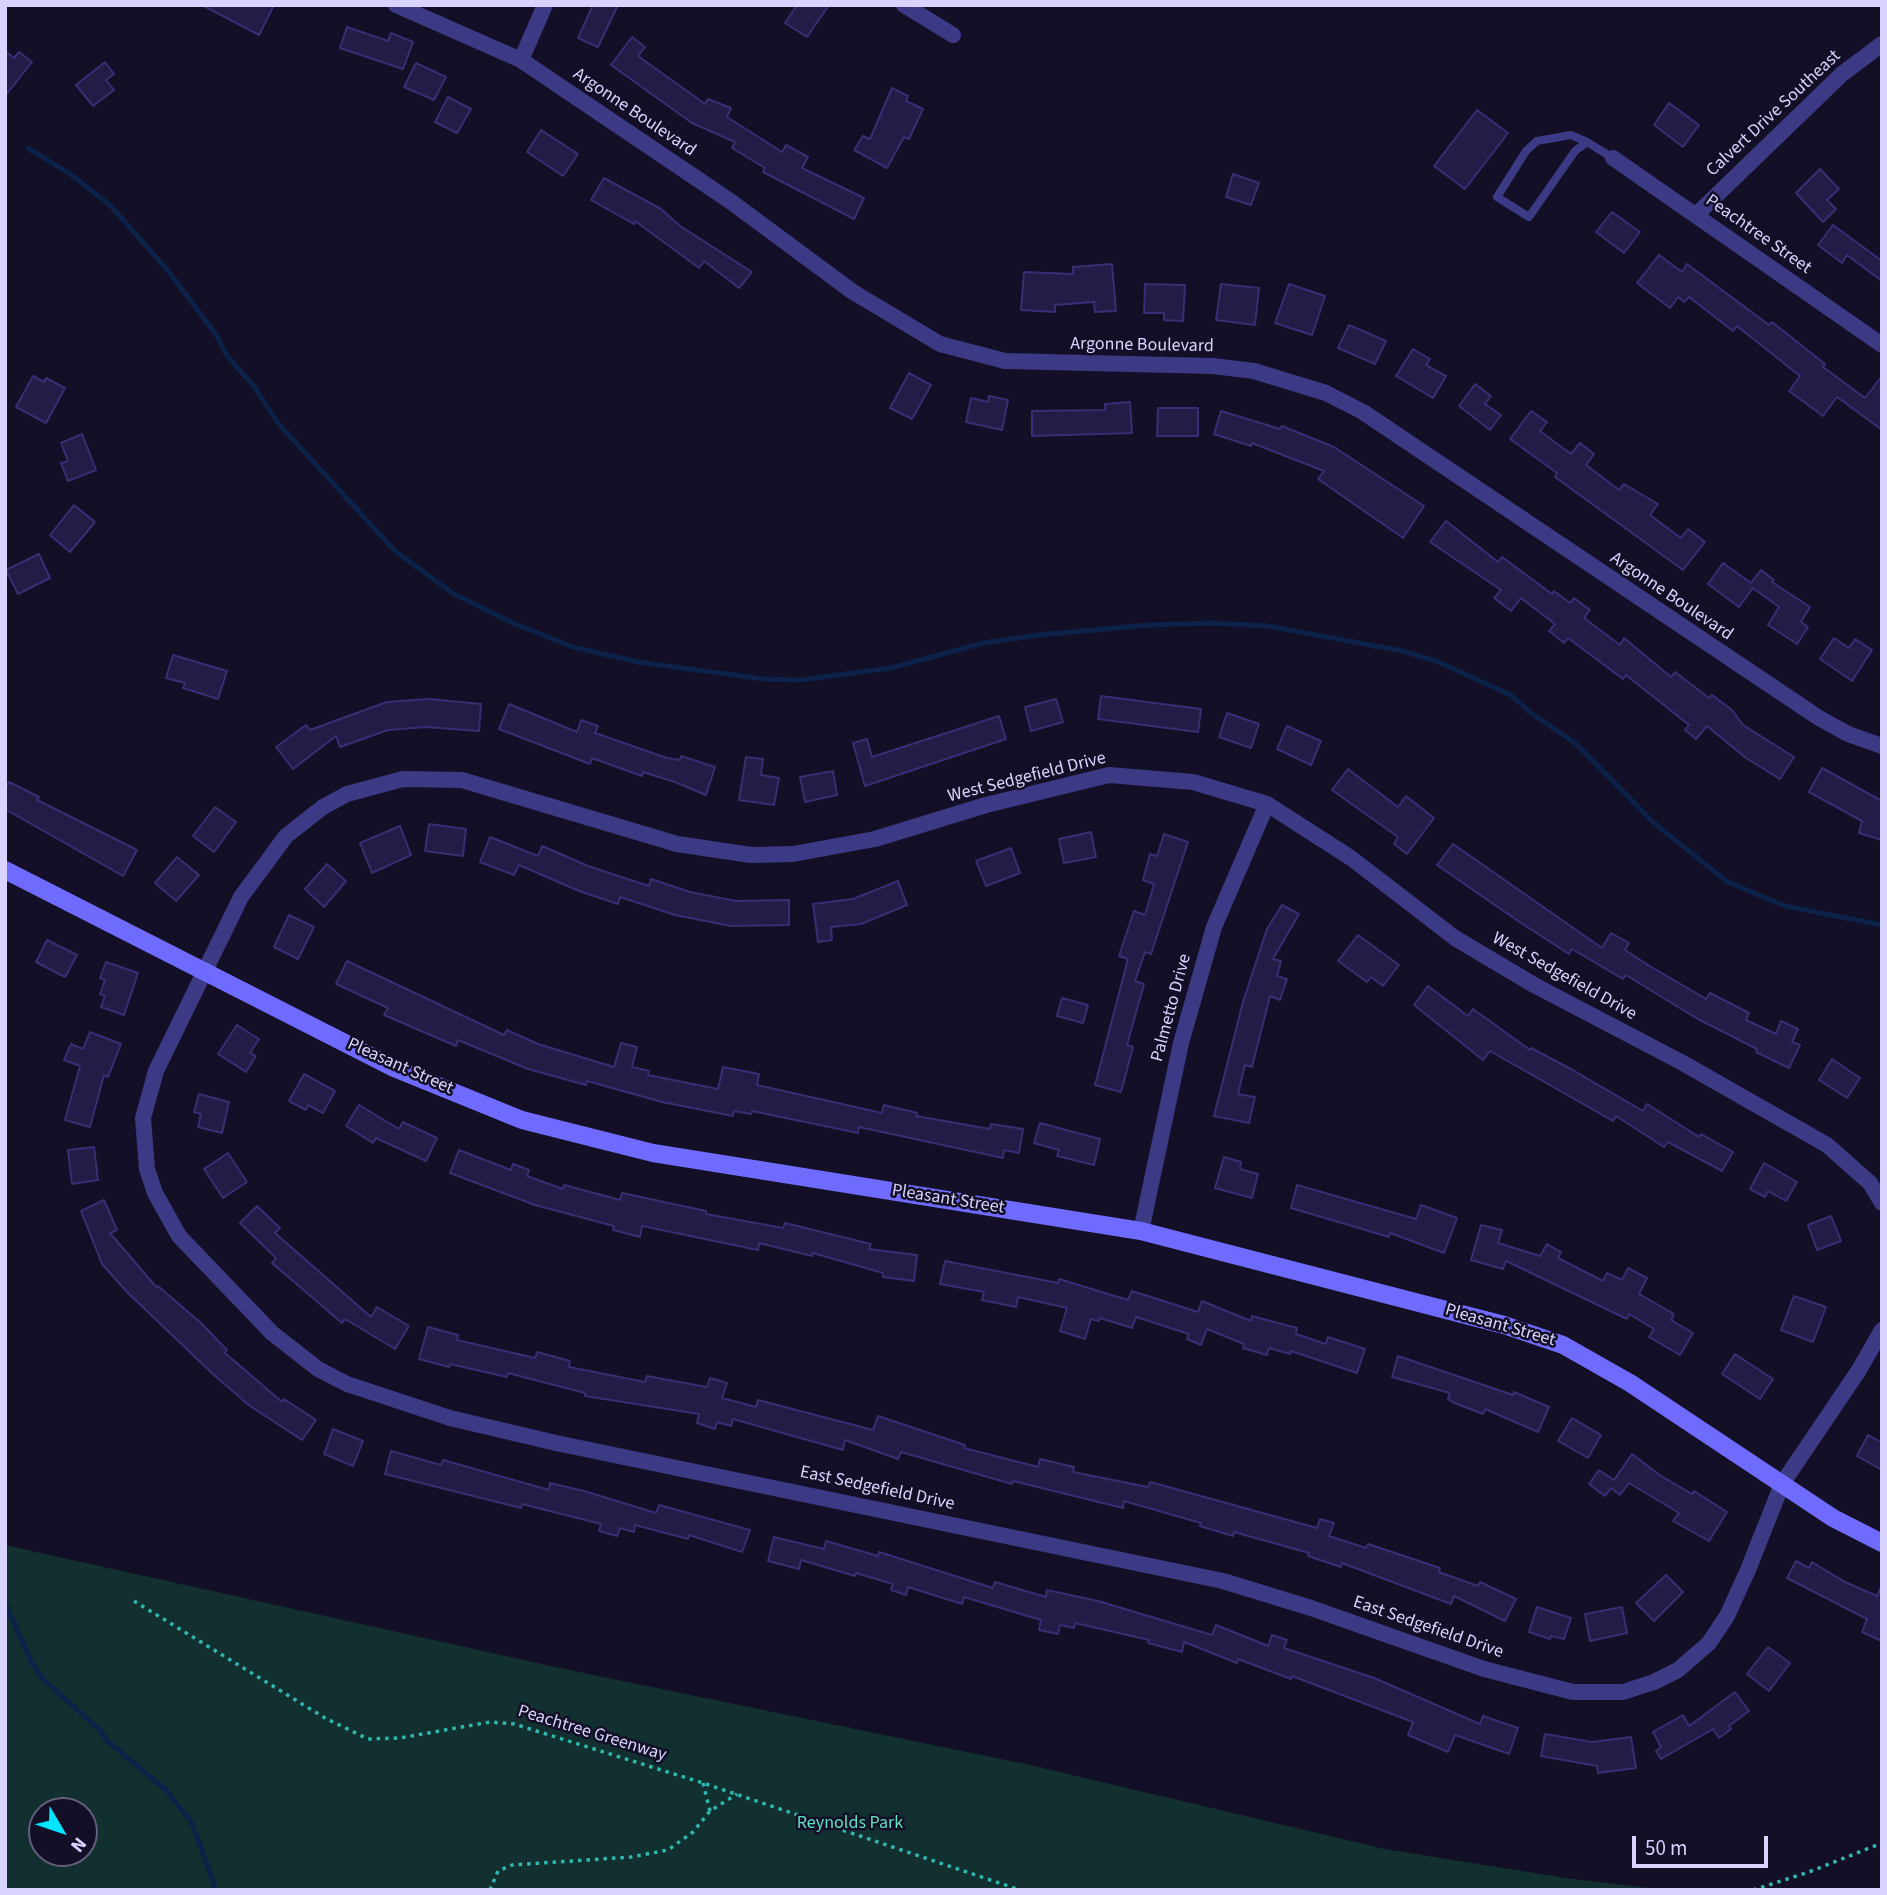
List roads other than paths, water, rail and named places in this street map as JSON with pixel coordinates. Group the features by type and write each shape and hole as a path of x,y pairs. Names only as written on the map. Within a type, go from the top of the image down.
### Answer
{"street":[{"name":"Argonne Boulevard","path":"396,5 521,60 730,201 853,292 940,344 1005,361 1213,366 1254,371 1326,393 1363,412 1765,683 1848,734 1882,746"},
{"path":"521,60 545,5"},
{"path":"904,5 953,35"},
{"name":"Calvert Drive Southeast","path":"1696,215 1842,74 1882,44"},
{"name":"Peachtree Street","path":"1613,158 1882,345"},
{"name":"West Sedgefield Drive","path":"203,971 241,897 286,836 313,813 347,794 403,779 462,780 677,844 751,855 793,854 875,839 986,805 1109,775 1193,782 1267,804 1351,858 1455,939 1827,1146 1870,1183 1882,1203"},
{"name":"Palmetto Drive","path":"1141,1231 1181,1043 1213,927 1267,804"},
{"name":"Pleasant Street","path":"5,870 394,1068 522,1120 653,1153 1141,1231 1504,1325 1563,1345 1630,1383 1833,1518 1882,1544"},
{"name":"East Sedgefield Drive","path":"203,971 156,1071 146,1103 143,1143 155,1194 179,1236 272,1333 318,1369 347,1384 394,1402 450,1419 556,1443 1223,1581 1311,1608 1484,1669 1548,1687 1598,1695 1623,1692 1654,1682 1678,1670 1709,1643 1727,1616 1782,1484"},
{"path":"1782,1484 1859,1370 1882,1329"}],"lane":[{"path":"1587,142 1575,151 1529,217 1497,197 1527,151 1537,141 1571,135 1587,142 1613,158"}],"waterway":[{"path":"28,148 73,176 110,205 169,272 217,336 227,356 254,386 277,422 395,551 454,594 515,624 573,647 638,662 763,679 800,680 891,668 983,643 1149,625 1211,623 1268,626 1402,651 1436,661 1511,695 1531,713 1575,743 1655,824 1728,882 1785,906 1882,925"},
{"path":"5,1602 31,1662 43,1679 102,1732 105,1739 167,1791 192,1823 216,1890"}],"park label":[{"name":"Reynolds Park","path":"850,1824"}]}
